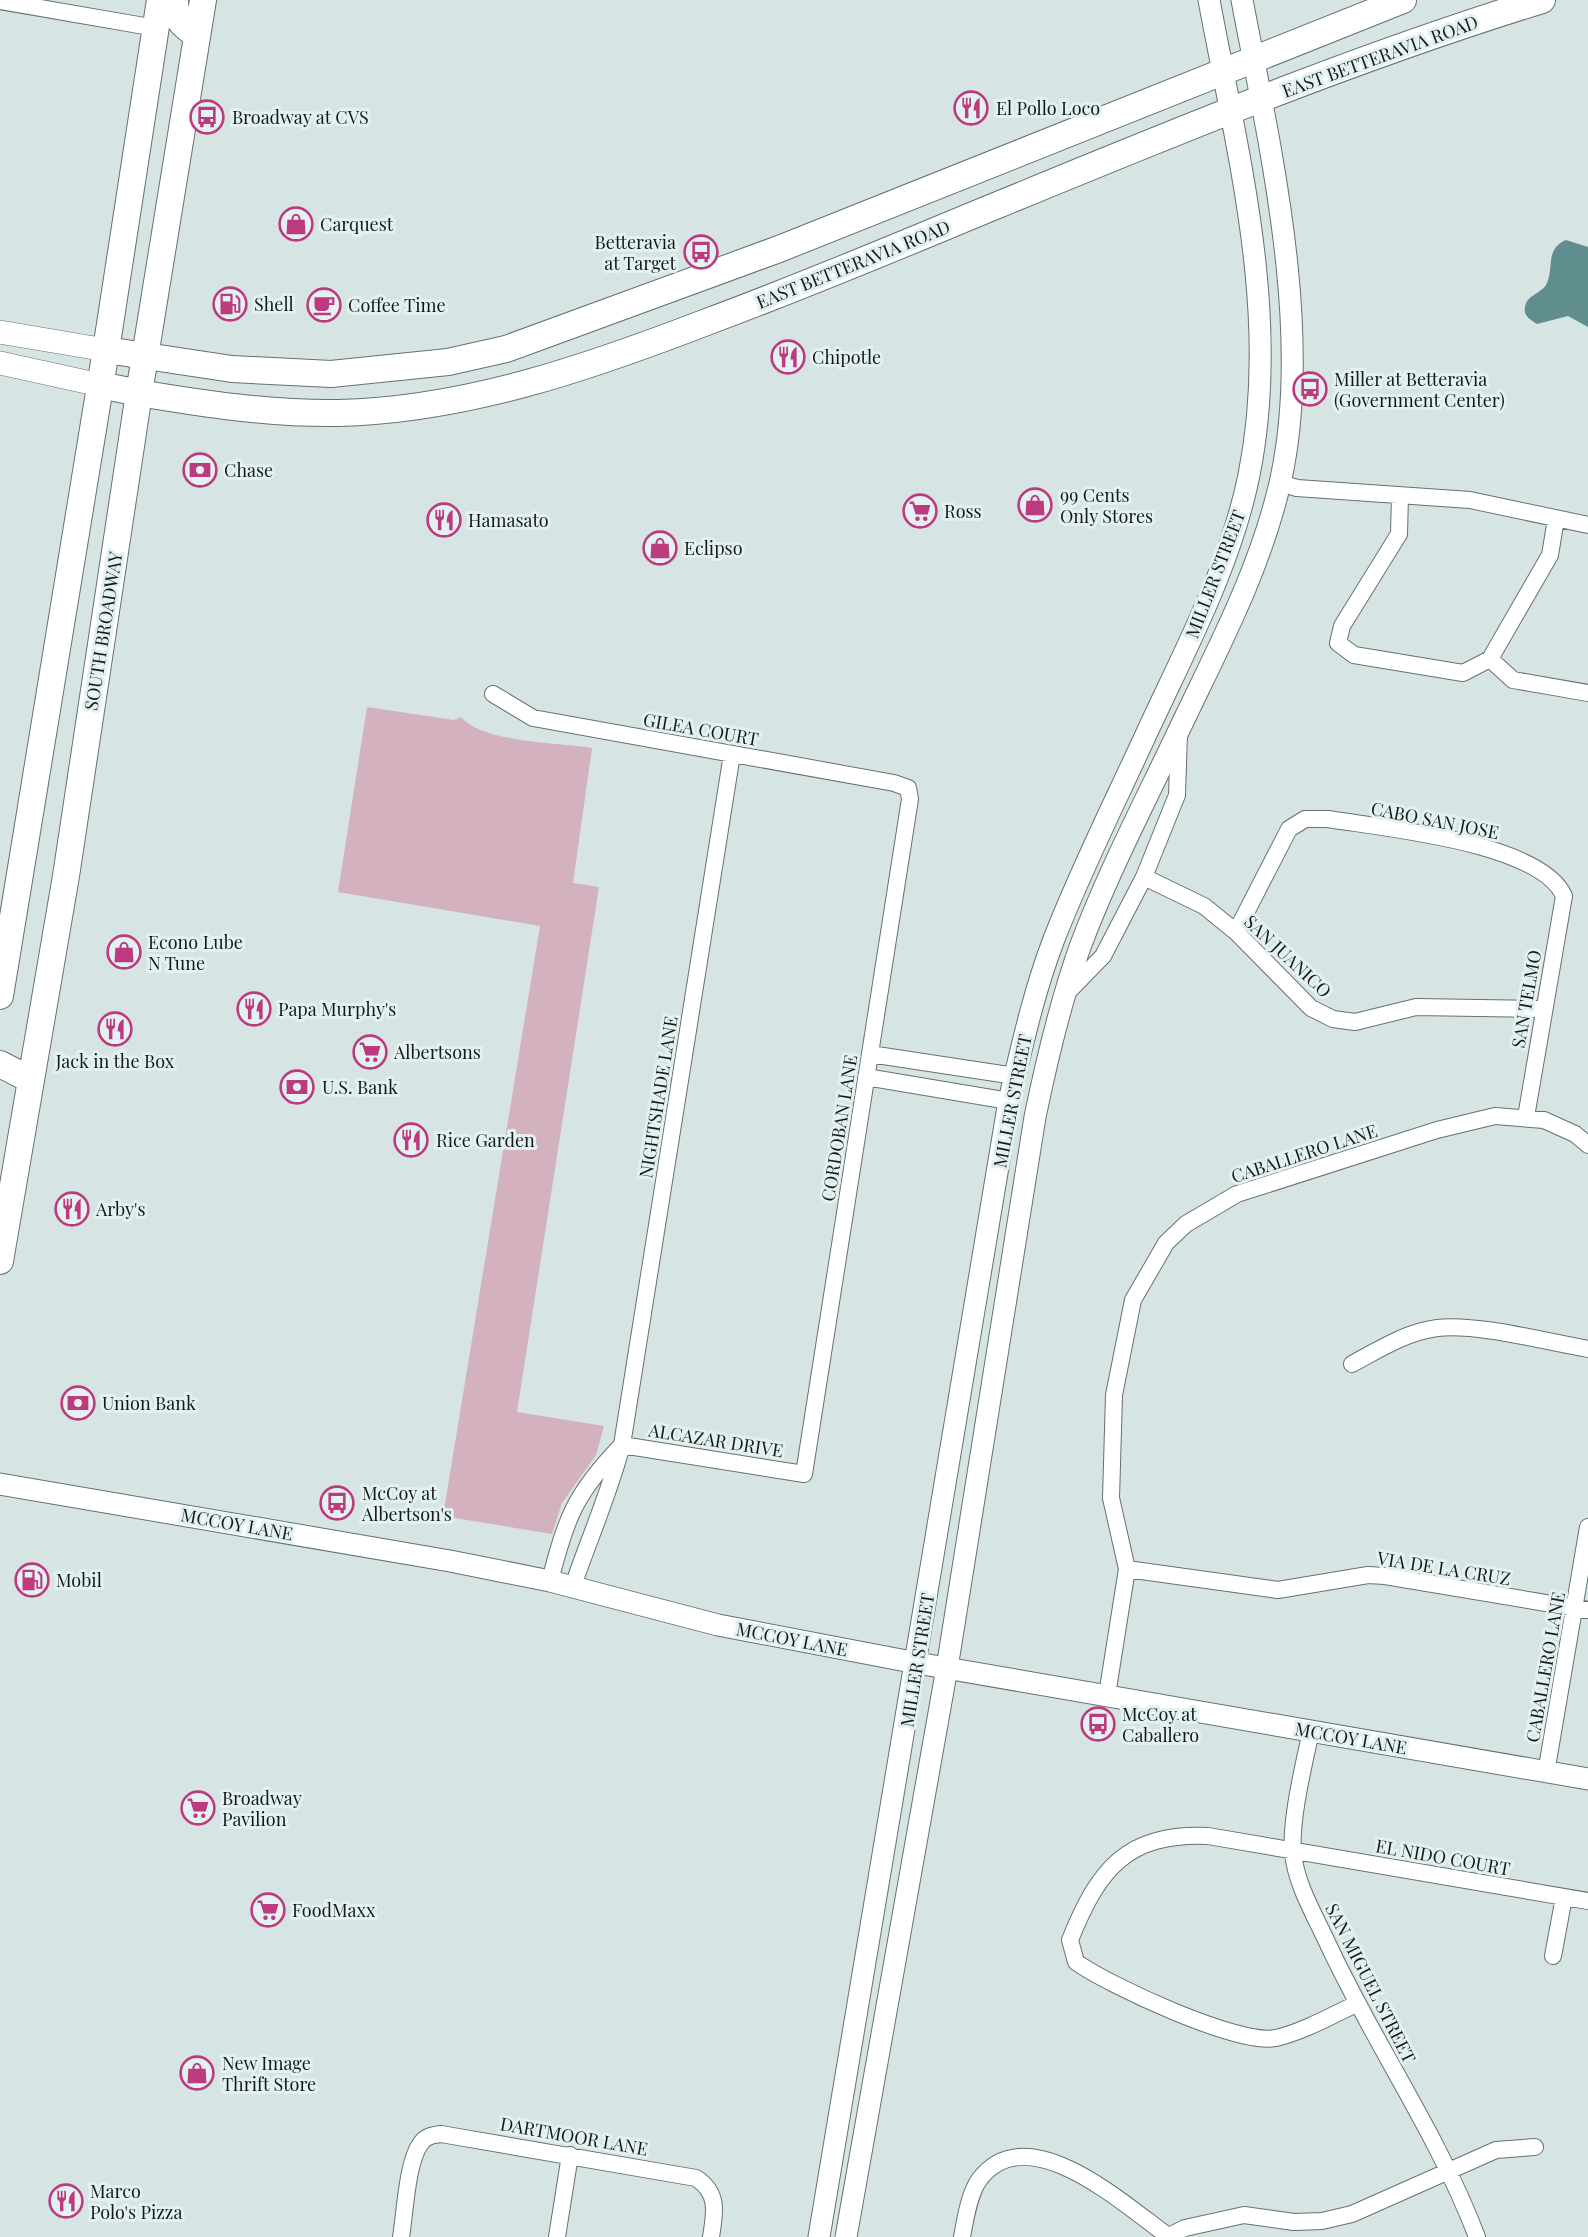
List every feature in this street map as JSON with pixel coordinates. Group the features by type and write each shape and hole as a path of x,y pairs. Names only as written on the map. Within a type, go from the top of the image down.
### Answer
{"main road":[{"path":"0,996 106,350 160,0"},
{"path":"175,0 175,15 182,25 197,35"},
{"name":"SOUTH BROADWAY","path":"0,1261 32,1080 144,357 203,0"},
{"path":"0,332 232,369 331,374 453,361 506,349 606,315 836,226 1403,0"},
{"name":"EAST BETTERAVIA ROAD","path":"100,385 197,403 332,413 456,400 514,387 628,352 853,265 1261,100 1455,27 1542,0"},
{"path":"836,226 853,265"},
{"path":"0,363 100,385"},
{"path":"0,1064 32,1080"},
{"path":"0,1083 32,1080"}],"street":[{"name":"MILLER STREET","path":"819,2237 1009,1101 1028,1021 1054,941 1210,596 1233,534 1249,475 1260,388 1261,328 1255,258 1209,0"},
{"name":"MILLER STREET","path":"846,2237 947,1668 1035,1117 1064,996 1081,944 1238,608 1260,550 1280,483 1292,374 1289,284 1261,100 1242,0"},
{"path":"0,1 156,28"},
{"path":"1261,328 1270,353 1273,379 1264,472 1271,481 1297,488 1470,500 1588,525"},
{"path":"1400,496 1399,534 1342,626 1338,643 1354,655 1463,673 1490,659 1550,555 1556,519"},
{"path":"1490,659 1513,680 1588,693"},
{"name":"GILEA COURT","path":"493,694 533,718 894,783 908,788"},
{"name":"MILLER STREET","path":"1064,996 1103,956 1144,877 1177,795 1180,729"},
{"name":"NIGHTSHADE LANE","path":"573,1586 597,1517 610,1491 622,1445 732,754"},
{"name":"CORDOBAN LANE","path":"804,1474 910,799 908,788"},
{"name":"CABO SAN JOSE","path":"1236,932 1294,824 1305,819 1328,819 1485,846 1545,874 1560,889"},
{"name":"SAN JUANICO","path":"1144,877 1204,906 1236,932 1311,1008 1333,1019 1355,1022 1416,1007 1543,1009"},
{"name":"SAN TELMO","path":"1526,1117 1564,896 1560,889"},
{"path":"870,1054 1015,1076"},
{"path":"866,1077 1009,1101"},
{"name":"CABALLERO LANE","path":"1107,1695 1127,1570 1111,1498 1109,1474 1114,1395 1133,1300 1166,1243 1186,1224 1237,1194 1437,1130 1494,1116 1544,1120 1576,1134 1588,1145"},
{"path":"1352,1364 1417,1332 1437,1328 1524,1337 1588,1349"},
{"path":"550,1581 572,1508 590,1478 622,1445"},
{"name":"ALCAZAR DRIVE","path":"622,1445 804,1474"},
{"name":"MCCOY LANE","path":"0,1484 550,1581 718,1625 917,1663 1588,1779"},
{"name":"CABALLERO LANE","path":"1546,1773 1582,1609 1588,1528"},
{"name":"VIA DE LA CRUZ","path":"1127,1570 1278,1590 1368,1575 1385,1576 1582,1609"},
{"name":"SAN MIGUEL STREET","path":"1311,1731 1301,1780 1293,1851 1303,1891 1356,2004 1447,2172 1477,2237"},
{"name":"EL NIDO COURT","path":"1356,2004 1276,2038 1258,2039 1218,2028 1096,1976 1076,1962 1070,1940 1101,1882 1120,1859 1145,1842 1174,1835 1208,1836 1588,1901"},
{"path":"1553,1956 1564,1897"},
{"name":"DARTMOOR LANE","path":"401,2237 414,2158 420,2143 429,2136 471,2137 696,2178 709,2186 715,2200 711,2237"},
{"path":"962,2237 977,2183 1002,2160 1027,2155 1045,2157 1096,2185 1168,2236 1185,2228 1244,2215 1294,2222 1322,2221 1352,2214 1496,2150 1535,2147"},
{"path":"557,2237 570,2155"}],"shaded area":[{"path":"367,707 454,720 461,717 472,726 503,737 592,748 573,883 599,887 517,1412 604,1426 596,1455 562,1503 552,1534 443,1516 540,926 338,892"}],"water":[{"path":"1566,240 1588,247 1588,327 1568,316 1537,324 1525,313 1526,303 1547,283 1555,248"}],"place":[{"name":"El Pollo Loco","path":"971,108"},
{"name":"Broadway at CVS","path":"207,117"},
{"name":"Carquest","path":"296,224"},
{"name":"Betteravia at Target","path":"701,252"},
{"name":"Shell","path":"230,304"},
{"name":"Coffee Time","path":"324,305"},
{"name":"Chipotle","path":"788,357"},
{"name":"Miller at Betteravia (Government Center)","path":"1310,389"},
{"name":"Chase","path":"200,470"},
{"name":"99 Cents Only Stores","path":"1035,505"},
{"name":"Ross","path":"920,511"},
{"name":"Hamasato","path":"444,520"},
{"name":"Eclipso","path":"660,548"},
{"name":"Econo Lube N Tune","path":"124,952"},
{"name":"Papa Murphy's","path":"254,1009"},
{"name":"Jack in the Box","path":"115,1029"},
{"name":"Albertsons","path":"370,1052"},
{"name":"U.S. Bank","path":"297,1087"},
{"name":"Rice Garden","path":"411,1140"},
{"name":"Arby's","path":"72,1209"},
{"name":"Union Bank","path":"78,1403"},
{"name":"McCoy at Albertson's","path":"337,1503"},
{"name":"Mobil","path":"32,1580"},
{"name":"McCoy at Caballero","path":"1098,1724"},
{"name":"Broadway Pavilion","path":"198,1808"},
{"name":"FoodMaxx","path":"268,1910"},
{"name":"New Image Thrift Store","path":"197,2073"},
{"name":"Marco Polo's Pizza","path":"66,2201"}]}
